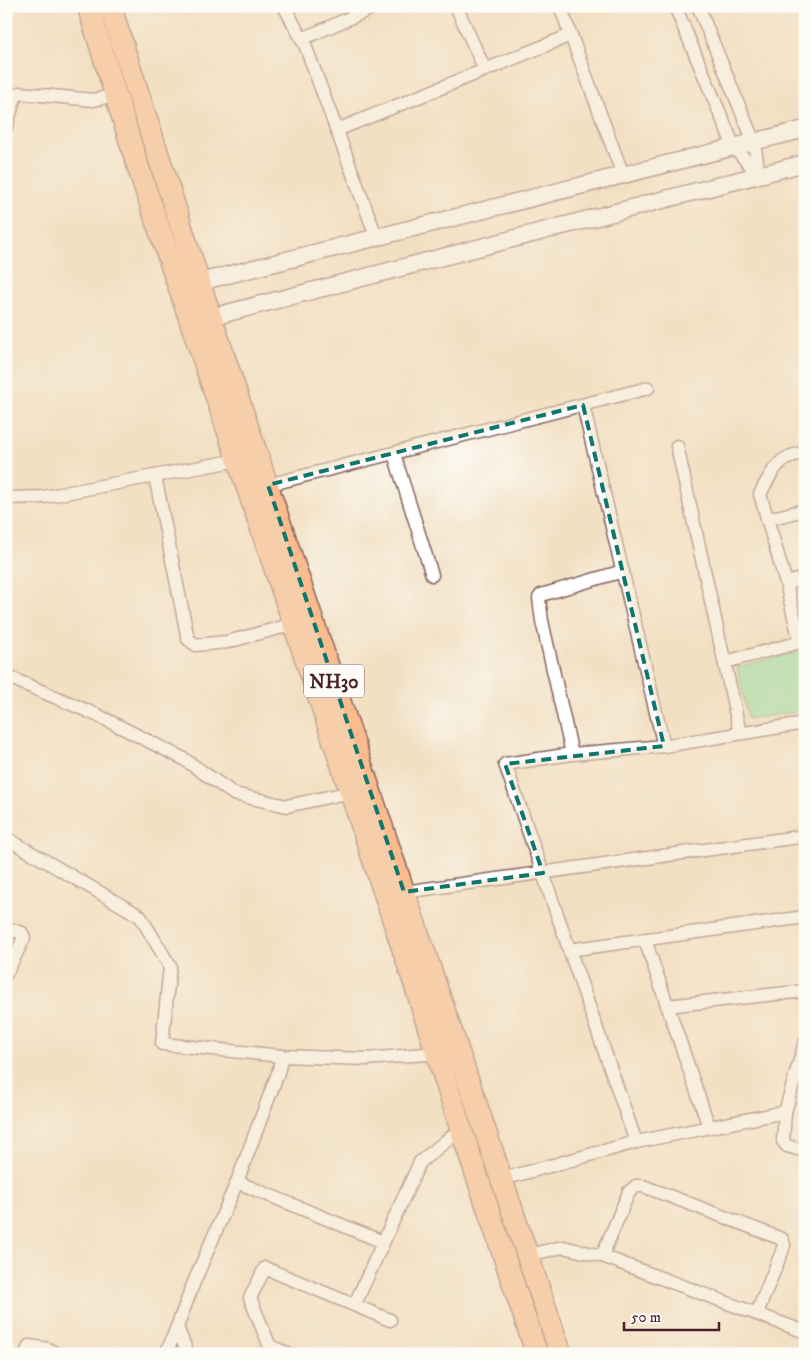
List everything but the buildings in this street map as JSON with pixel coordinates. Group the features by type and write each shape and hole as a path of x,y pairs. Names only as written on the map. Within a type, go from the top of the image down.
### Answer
{"highway":[{"name":"NH30","path":"88,6 190,323 351,792 461,1129 538,1354"},
{"name":"NH30","path":"110,6 199,282 561,1354"}],"street":[{"path":"284,6 302,38 376,236"},
{"path":"302,38 377,6"},
{"path":"456,6 485,70"},
{"path":"560,6 623,174"},
{"path":"675,6 734,147 759,175"},
{"path":"698,6 754,142 759,175"},
{"path":"337,130 571,35"},
{"path":"6,127 15,97 20,93 94,100 115,94"},
{"path":"179,288 376,236 805,129"},
{"path":"190,323 805,163"},
{"path":"268,486 648,388"},
{"path":"583,405 664,746"},
{"path":"677,446 740,733"},
{"path":"725,662 802,642 760,494 769,478 785,458 794,454 805,453"},
{"path":"394,454 432,575"},
{"path":"6,498 44,498 238,460"},
{"path":"155,476 188,639 196,645 228,642 294,624"},
{"path":"768,519 805,510"},
{"path":"572,754 542,621 539,598 541,595 552,590 622,571"},
{"path":"786,583 805,578"},
{"path":"6,676 97,715 184,759 234,794 287,806 351,792"},
{"path":"636,1142 505,764 572,754 664,746 805,723"},
{"path":"404,892 805,836"},
{"path":"6,838 140,916 170,966 162,1044 282,1056 366,1058 437,1053"},
{"path":"569,950 805,917"},
{"path":"6,928 22,933 24,938 6,974"},
{"path":"645,940 709,1127"},
{"path":"667,1006 805,991"},
{"path":"805,1042 785,1112 783,1141 787,1146 805,1151"},
{"path":"166,1354 194,1282 237,1182 278,1073 282,1056"},
{"path":"503,1179 636,1142 785,1112"},
{"path":"355,1304 420,1162 461,1129"},
{"path":"237,1182 384,1242"},
{"path":"602,1256 629,1192 636,1186 643,1186 782,1239 784,1245 781,1254 757,1313"},
{"path":"528,1254 563,1248 602,1256 805,1332"},
{"path":"288,1354 271,1350 250,1298 264,1268 390,1320"},
{"path":"177,1327 188,1354"},
{"path":"26,1354 29,1346 48,1349 57,1354"}],"highlighted area":[{"path":"583,405 664,746 505,764 543,873 404,892 268,485"}],"green space":[{"path":"805,650 805,711 748,719 737,667"}]}
